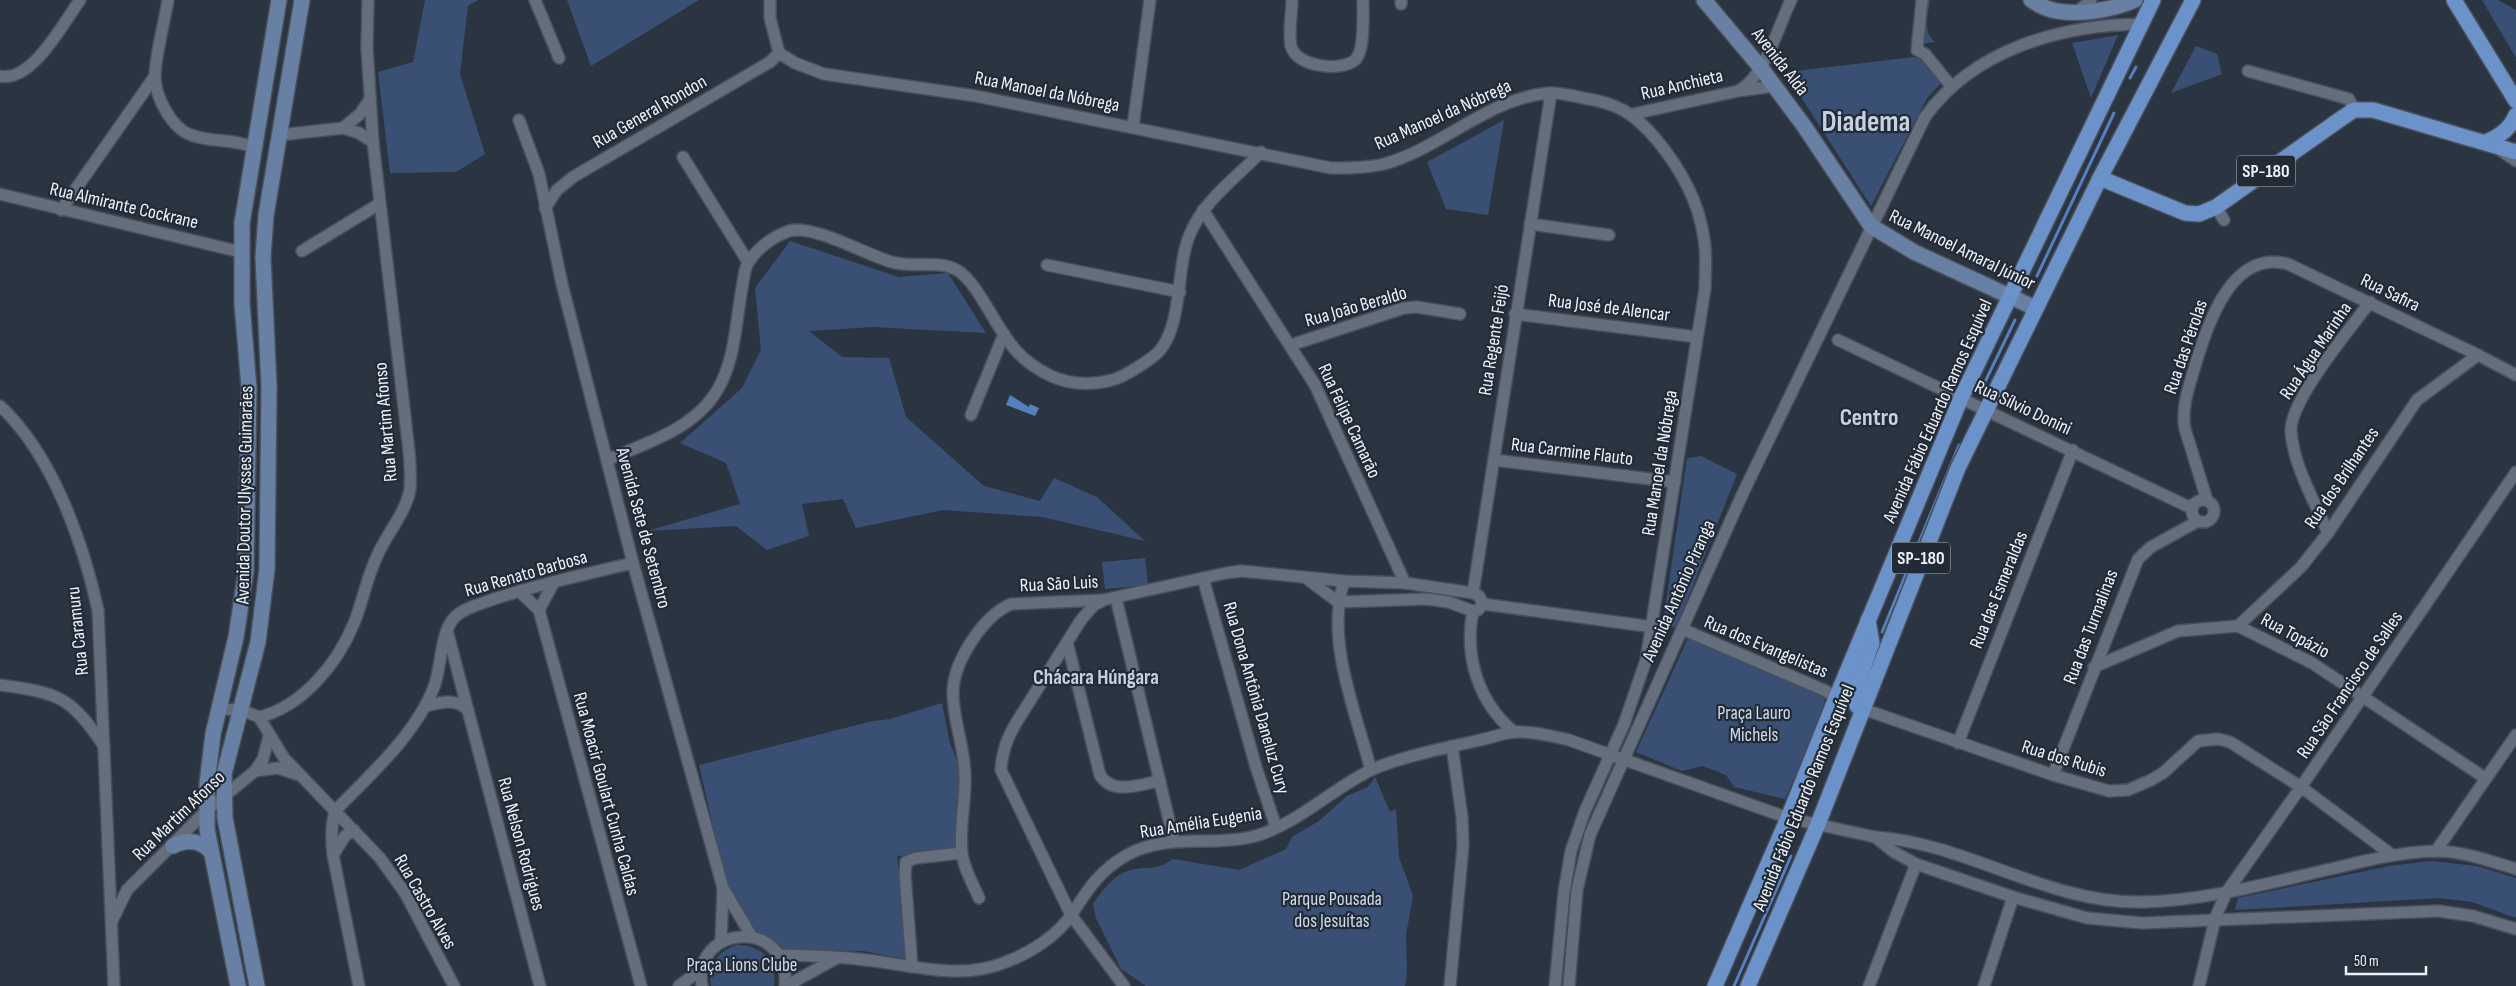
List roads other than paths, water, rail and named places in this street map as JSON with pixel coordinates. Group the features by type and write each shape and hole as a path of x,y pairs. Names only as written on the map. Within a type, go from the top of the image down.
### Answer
{"main road":[{"name":"Avenida Doutor Ulysses Guimarães","path":"238,986 211,852 206,811 209,756 236,637 246,572 249,388 242,303 242,223 279,0"},
{"name":"Avenida Doutor Ulysses Guimarães","path":"257,986 225,818 224,774 258,642 268,569 268,387 263,257 266,216 302,0"},
{"name":"Avenida Alda","path":"1704,0 1761,68 1804,126 1871,226"},
{"path":"2032,0 2055,11 2077,12 2117,6 2135,0"},
{"name":"SP-180","path":"2142,24 2153,0"},
{"name":"Avenida Fábio Eduardo Ramos Esquível","path":"1748,986 1818,824 1954,477 2100,178 2177,28 2194,0"},
{"path":"2454,0 2516,101"},
{"path":"275,23 270,108 280,135"},
{"name":"Avenida Fábio Eduardo Ramos Esquível","path":"1715,986 1788,818 1961,398 2142,24"},
{"path":"2354,110 2373,110 2516,152"},
{"name":"SP-180","path":"2100,178 2185,213 2199,214 2216,207 2354,110"},
{"path":"2489,143 2503,133 2515,120"},
{"path":"255,148 264,167 266,216"},
{"name":"Rua Manoel Amaral Júnior","path":"1871,226 1914,252 2035,308"},
{"path":"1863,709 1857,706 1853,697 1872,643 1868,620"},
{"path":"173,846 183,841 194,841 204,845 211,852"}],"street":[{"path":"0,76 19,74 32,65 80,0"},
{"path":"61,210 155,76 168,0"},
{"name":"Rua Martim Afonso","path":"259,717 271,714 290,705 326,670 342,646 353,625 378,554 405,505 410,490 409,451 373,142 367,39 368,0"},
{"path":"535,0 559,58"},
{"path":"770,0 770,18 778,53"},
{"path":"1133,126 1150,0"},
{"path":"1292,0 1291,46 1296,57 1316,66 1346,65 1356,59 1360,50 1363,0"},
{"name":"Rua Anchieta","path":"1738,91 1747,85 1761,68 1790,0"},
{"path":"1922,0 1917,50 1925,54 1951,86"},
{"path":"2077,12 2091,0"},
{"name":"Avenida Antônio Piranga","path":"1555,986 1564,892 1571,850 1585,811 1617,756 1682,629 1742,495 1918,131 1934,106 1951,86 1966,74 2002,54 2043,38 2096,26 2142,24"},
{"name":"Rua Manoel da Nóbrega","path":"778,53 795,63 824,74 976,96 1133,126 1331,168 1357,169 1385,163 1423,147 1483,114 1525,97 1551,93 1596,100 1618,106 1633,114 1674,160 1694,197 1705,240 1705,288 1653,627 1617,756"},
{"name":"Rua General Rondon","path":"545,208 557,190 573,178 770,62 778,53"},
{"path":"2248,71 2349,99 2354,110"},
{"path":"155,76 167,113 181,130 191,136 234,140 255,148"},
{"name":"Rua Anchieta","path":"1633,114 1738,91 1774,86"},
{"name":"Rua Regente Feijó","path":"1474,593 1515,314 1551,93"},
{"path":"343,128 360,114 370,99"},
{"name":"Avenida Sete de Setembro","path":"519,120 539,174 545,208 633,563 723,888 752,937"},
{"path":"280,135 343,128 359,133 373,142"},
{"path":"2489,143 2505,156 2516,161"},
{"path":"607,460 680,427 702,410 718,389 730,358 748,262 768,242 779,235 793,230 809,230 895,264 941,265 959,272 973,286 1012,348 1027,363 1050,375 1080,385 1114,380 1150,360 1162,348 1180,292 1182,264 1189,234 1203,210 1261,152"},
{"path":"683,157 748,262"},
{"name":"Avenida Sete de Setembro","path":"539,174 557,190"},
{"name":"Rua Almirante Cockrane","path":"0,194 241,252"},
{"path":"302,251 379,204"},
{"path":"2216,207 2224,220"},
{"name":"Rua Felipe Camarão","path":"1203,210 1314,385 1405,582"},
{"path":"1530,224 1609,235"},
{"name":"Rua Safira","path":"2247,272 2269,262 2276,261 2288,264 2370,302 2516,375"},
{"path":"1047,265 1180,292"},
{"name":"Rua das Pérolas","path":"2207,500 2185,429 2183,410 2214,309 2229,287 2247,272"},
{"name":"Rua Água Marinha","path":"2328,533 2298,460 2292,436 2292,419 2307,389 2370,302"},
{"name":"Rua João Beraldo","path":"1290,345 1404,308 1417,307 1460,314"},
{"name":"Rua José de Alencar","path":"1515,314 1698,338"},
{"path":"971,415 1004,334"},
{"name":"Rua Sílvio Donini","path":"1838,340 2073,450 2187,506 2193,505"},
{"name":"Rua dos Brilhantes","path":"2238,626 2301,567 2328,533 2417,400 2478,355"},
{"name":"Rua Caramuru","path":"0,406 25,436 45,468 77,532 89,568 98,610 114,986"},
{"name":"Rua das Esmeraldas","path":"1958,743 2073,450"},
{"name":"Rua Carmine Flauto","path":"1494,460 1675,482"},
{"name":"Rua São Francisco de Salles","path":"2199,986 2215,919 2226,893 2364,696 2516,472"},
{"path":"2201,499 2207,500 2214,508 2214,515 2209,521 2198,521 2193,516 2193,505 2201,499"},
{"name":"Rua das Turmalinas","path":"2053,775 2138,559 2151,547 2198,521"},
{"name":"Rua Renato Barbosa","path":"446,626 462,611 519,591 633,563"},
{"name":"Rua São Luis","path":"979,898 962,853 965,775 953,691 956,675 977,633 999,609 1011,604 1116,598 1242,571 1344,581 1405,582"},
{"name":"Rua Dona Antônia Daneluz Cury","path":"1203,578 1256,767 1276,827"},
{"path":"1306,578 1338,602 1436,600 1478,607 1653,627"},
{"path":"1344,581 1338,602 1339,644 1371,770"},
{"path":"519,591 539,610 554,582"},
{"path":"1401,600 1405,582 1474,593 1479,596 1470,650 1476,678 1492,708 1514,732"},
{"path":"1116,598 1174,842"},
{"path":"1103,600 1094,604 1067,642 1006,740 1002,754 1002,770 1071,915 1108,968 1124,986"},
{"name":"Rua Moacir Goulart Cunha Caldas","path":"539,610 641,986"},
{"path":"359,986 333,855 330,833 335,811 404,736 426,706 441,664 446,626"},
{"name":"Rua Nelson Rodrigues","path":"446,626 540,986"},
{"name":"Rua Topázio","path":"2094,667 2178,631 2238,626 2312,663 2485,778"},
{"name":"Rua dos Evangelistas","path":"1682,629 1826,691 1836,698"},
{"path":"1067,642 1100,775 1104,782 1122,788 1160,781"},
{"path":"0,685 37,690 63,699 84,717 104,746"},
{"path":"426,706 442,701 454,702 463,705 468,710"},
{"path":"219,709 241,710 259,717"},
{"name":"Rua dos Rubis","path":"1863,709 2053,775 2109,791 2128,790 2139,787 2163,773 2198,741 2218,739 2230,742 2301,787 2392,855"},
{"name":"Rua Castro Alves","path":"259,717 284,758 380,858 405,893 454,986"},
{"name":"Rua Amélia Eugenia","path":"779,955 838,958 928,970 976,971 1006,962 1037,947 1071,915 1083,895 1104,870 1128,854 1152,844 1206,842 1257,835 1292,822 1371,770 1452,746 1514,732 1542,734 1569,740 1788,818 1875,837 1900,839 2091,899 2143,902 2226,893 2392,855 2436,851 2458,853 2516,869"},
{"path":"2436,851 2516,735"},
{"name":"Rua Martim Afonso","path":"111,922 127,890 206,811 254,771 263,759 269,736"},
{"path":"1450,986 1463,846 1462,817 1452,746"},
{"name":"Avenida Antônio Piranga","path":"1569,986 1580,871 1590,835 1617,756"},
{"path":"254,771 278,768 298,774"},
{"path":"333,855 345,836 354,830"},
{"path":"1875,837 1894,852 1916,864 1936,869 2013,897 2087,918 2111,922 2142,923 2438,911 2473,916 2516,928"},
{"path":"1936,869 1943,851"},
{"path":"912,967 904,867 910,859 962,853"},
{"path":"1869,986 1916,864"},
{"path":"110,877 127,890"},
{"name":"Avenida Sete de Setembro","path":"721,942 723,888"},
{"path":"1984,986 2013,897"},
{"path":"679,986 702,969 712,950 721,942 741,936 752,937 767,944 779,955 784,965 785,986 838,958"},
{"path":"702,969 702,986"}],"waterway":[{"path":"2130,78 2136,67"},
{"path":"2037,276 2114,113"},
{"path":"1984,384 2015,320"},
{"path":"1882,632 1959,445"},
{"path":"1734,986 1791,856"}],"district":[{"name":"Diadema","path":"1866,122"},
{"name":"Centro","path":"1869,417"},
{"name":"Chácara Húngara","path":"1096,677"}],"park label":[{"name":"Praça Lauro Michels","path":"1754,724"},
{"name":"Parque Pousada dos Jesuítas","path":"1332,910"},
{"name":"Praça Lions Clube","path":"742,965"}]}
